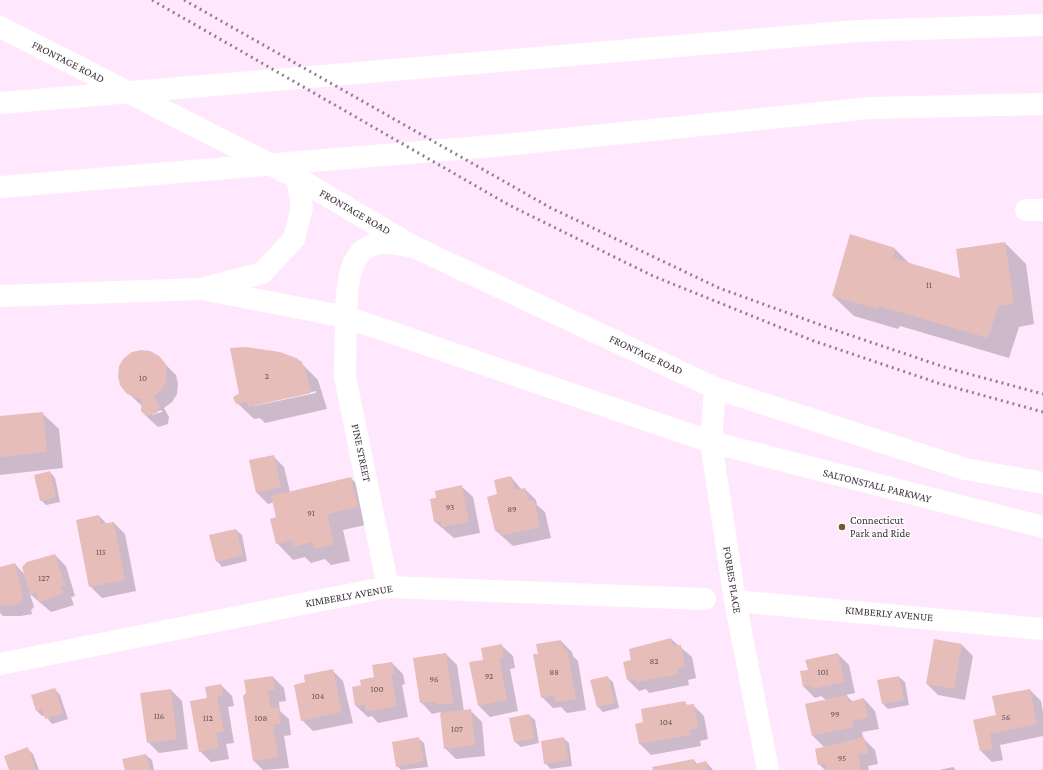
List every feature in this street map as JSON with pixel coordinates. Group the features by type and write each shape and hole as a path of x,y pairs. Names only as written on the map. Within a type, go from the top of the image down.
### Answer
{"main road":[{"path":"0,101 42,99 857,31 1043,25"},
{"name":"FRONTAGE ROAD","path":"0,27 297,178 414,247 715,388"},
{"path":"0,187 504,145 870,108 1043,104"},
{"path":"0,193 157,174"},
{"path":"0,296 202,289 262,273 294,239 302,207 297,178"},
{"name":"PINE STREET","path":"388,587 345,376 348,286 350,270 360,253 372,246 384,243 414,247"},
{"path":"202,289 346,317 711,442"},
{"path":"715,388 965,469 1043,483"},
{"name":"FORBES PLACE","path":"715,388 711,442 735,600 768,770"},
{"name":"SALTONSTALL PARKWAY","path":"711,442 1043,527"},
{"name":"KIMBERLY AVENUE","path":"0,664 388,587 704,599"},
{"name":"KIMBERLY AVENUE","path":"735,600 1043,629"}],"building":[{"path":"850,234 895,248 893,258 960,278 956,249 1005,242 1014,303 998,306 988,338 879,306 877,309 832,296"},
{"path":"246,347 280,352 302,362 311,393 248,407 247,401 236,404 233,397 239,394 230,348"},
{"path":"141,350 150,351 159,356 165,363 167,373 166,382 161,391 154,396 159,405 157,413 146,416 141,411 142,399 135,398 126,393 120,385 118,376 119,366 124,358 132,352"},
{"path":"43,412 47,452 0,457 0,416"},
{"path":"274,455 281,487 256,493 249,460"},
{"path":"50,471 56,497 40,501 34,475"},
{"path":"511,476 515,490 525,488 529,501 534,500 540,527 501,536 499,529 495,531 487,497 497,494 494,480"},
{"path":"351,477 358,507 327,514 334,544 314,549 312,542 293,547 292,540 276,544 270,519 276,517 271,496"},
{"path":"462,485 469,522 442,527 441,521 434,522 430,499 436,498 435,491"},
{"path":"99,515 101,524 114,522 125,580 89,587 76,520"},
{"path":"236,529 243,555 216,562 209,535"},
{"path":"55,554 65,585 61,586 63,594 39,602 36,593 30,595 22,567 27,562"},
{"path":"15,563 23,596 21,598 21,603 9,606 0,605 0,567"},
{"path":"671,638 673,646 681,645 685,667 677,669 679,674 637,682 634,679 627,680 623,662 631,660 629,649"},
{"path":"934,639 962,644 954,689 926,684"},
{"path":"561,640 563,649 567,649 576,699 555,702 554,695 541,698 533,654 538,654 536,644"},
{"path":"502,644 504,657 499,658 507,700 478,706 469,662 483,660 481,648"},
{"path":"446,653 453,703 436,705 436,701 420,703 413,658"},
{"path":"838,653 845,682 813,689 810,685 803,687 800,671 808,670 805,660"},
{"path":"392,662 395,674 391,674 397,706 366,712 365,705 355,706 352,687 361,685 360,680 374,677 372,665"},
{"path":"333,669 342,712 301,721 294,685 305,682 304,675"},
{"path":"273,676 275,690 268,691 271,708 278,707 281,724 273,725 278,757 253,761 243,696 246,693 244,680"},
{"path":"608,676 615,703 597,707 590,680"},
{"path":"899,676 904,700 882,704 877,680"},
{"path":"221,684 223,695 217,696 224,732 216,733 219,748 199,752 190,701 207,698 205,687"},
{"path":"55,688 63,714 45,719 42,709 36,711 31,695"},
{"path":"171,689 177,739 147,743 140,693"},
{"path":"1030,689 1037,724 990,734 993,749 980,751 973,720 996,715 992,696"},
{"path":"847,695 848,702 864,698 868,718 852,721 853,727 812,736 805,704"},
{"path":"685,701 686,705 694,704 698,728 689,730 691,735 639,744 635,724 643,722 641,709"},
{"path":"471,709 475,745 444,749 440,713"},
{"path":"529,714 535,738 514,742 509,718"},
{"path":"419,737 424,761 396,767 392,742"},
{"path":"564,737 568,760 544,764 541,741"},
{"path":"864,737 868,753 858,755 861,770 827,770 825,763 818,765 815,749"},
{"path":"28,747 36,770 9,770 4,756"},
{"path":"146,754 150,770 125,770 122,759"},
{"path":"694,759 695,764 706,761 708,770 653,770 652,767"}],"railway":[{"path":"152,0 509,205 653,276 814,341 938,383 1043,412"},
{"path":"184,0 551,208 719,288 829,328 947,368 1043,394"}],"place":[{"name":"Connecticut Park and Ride","path":"842,527"}]}
